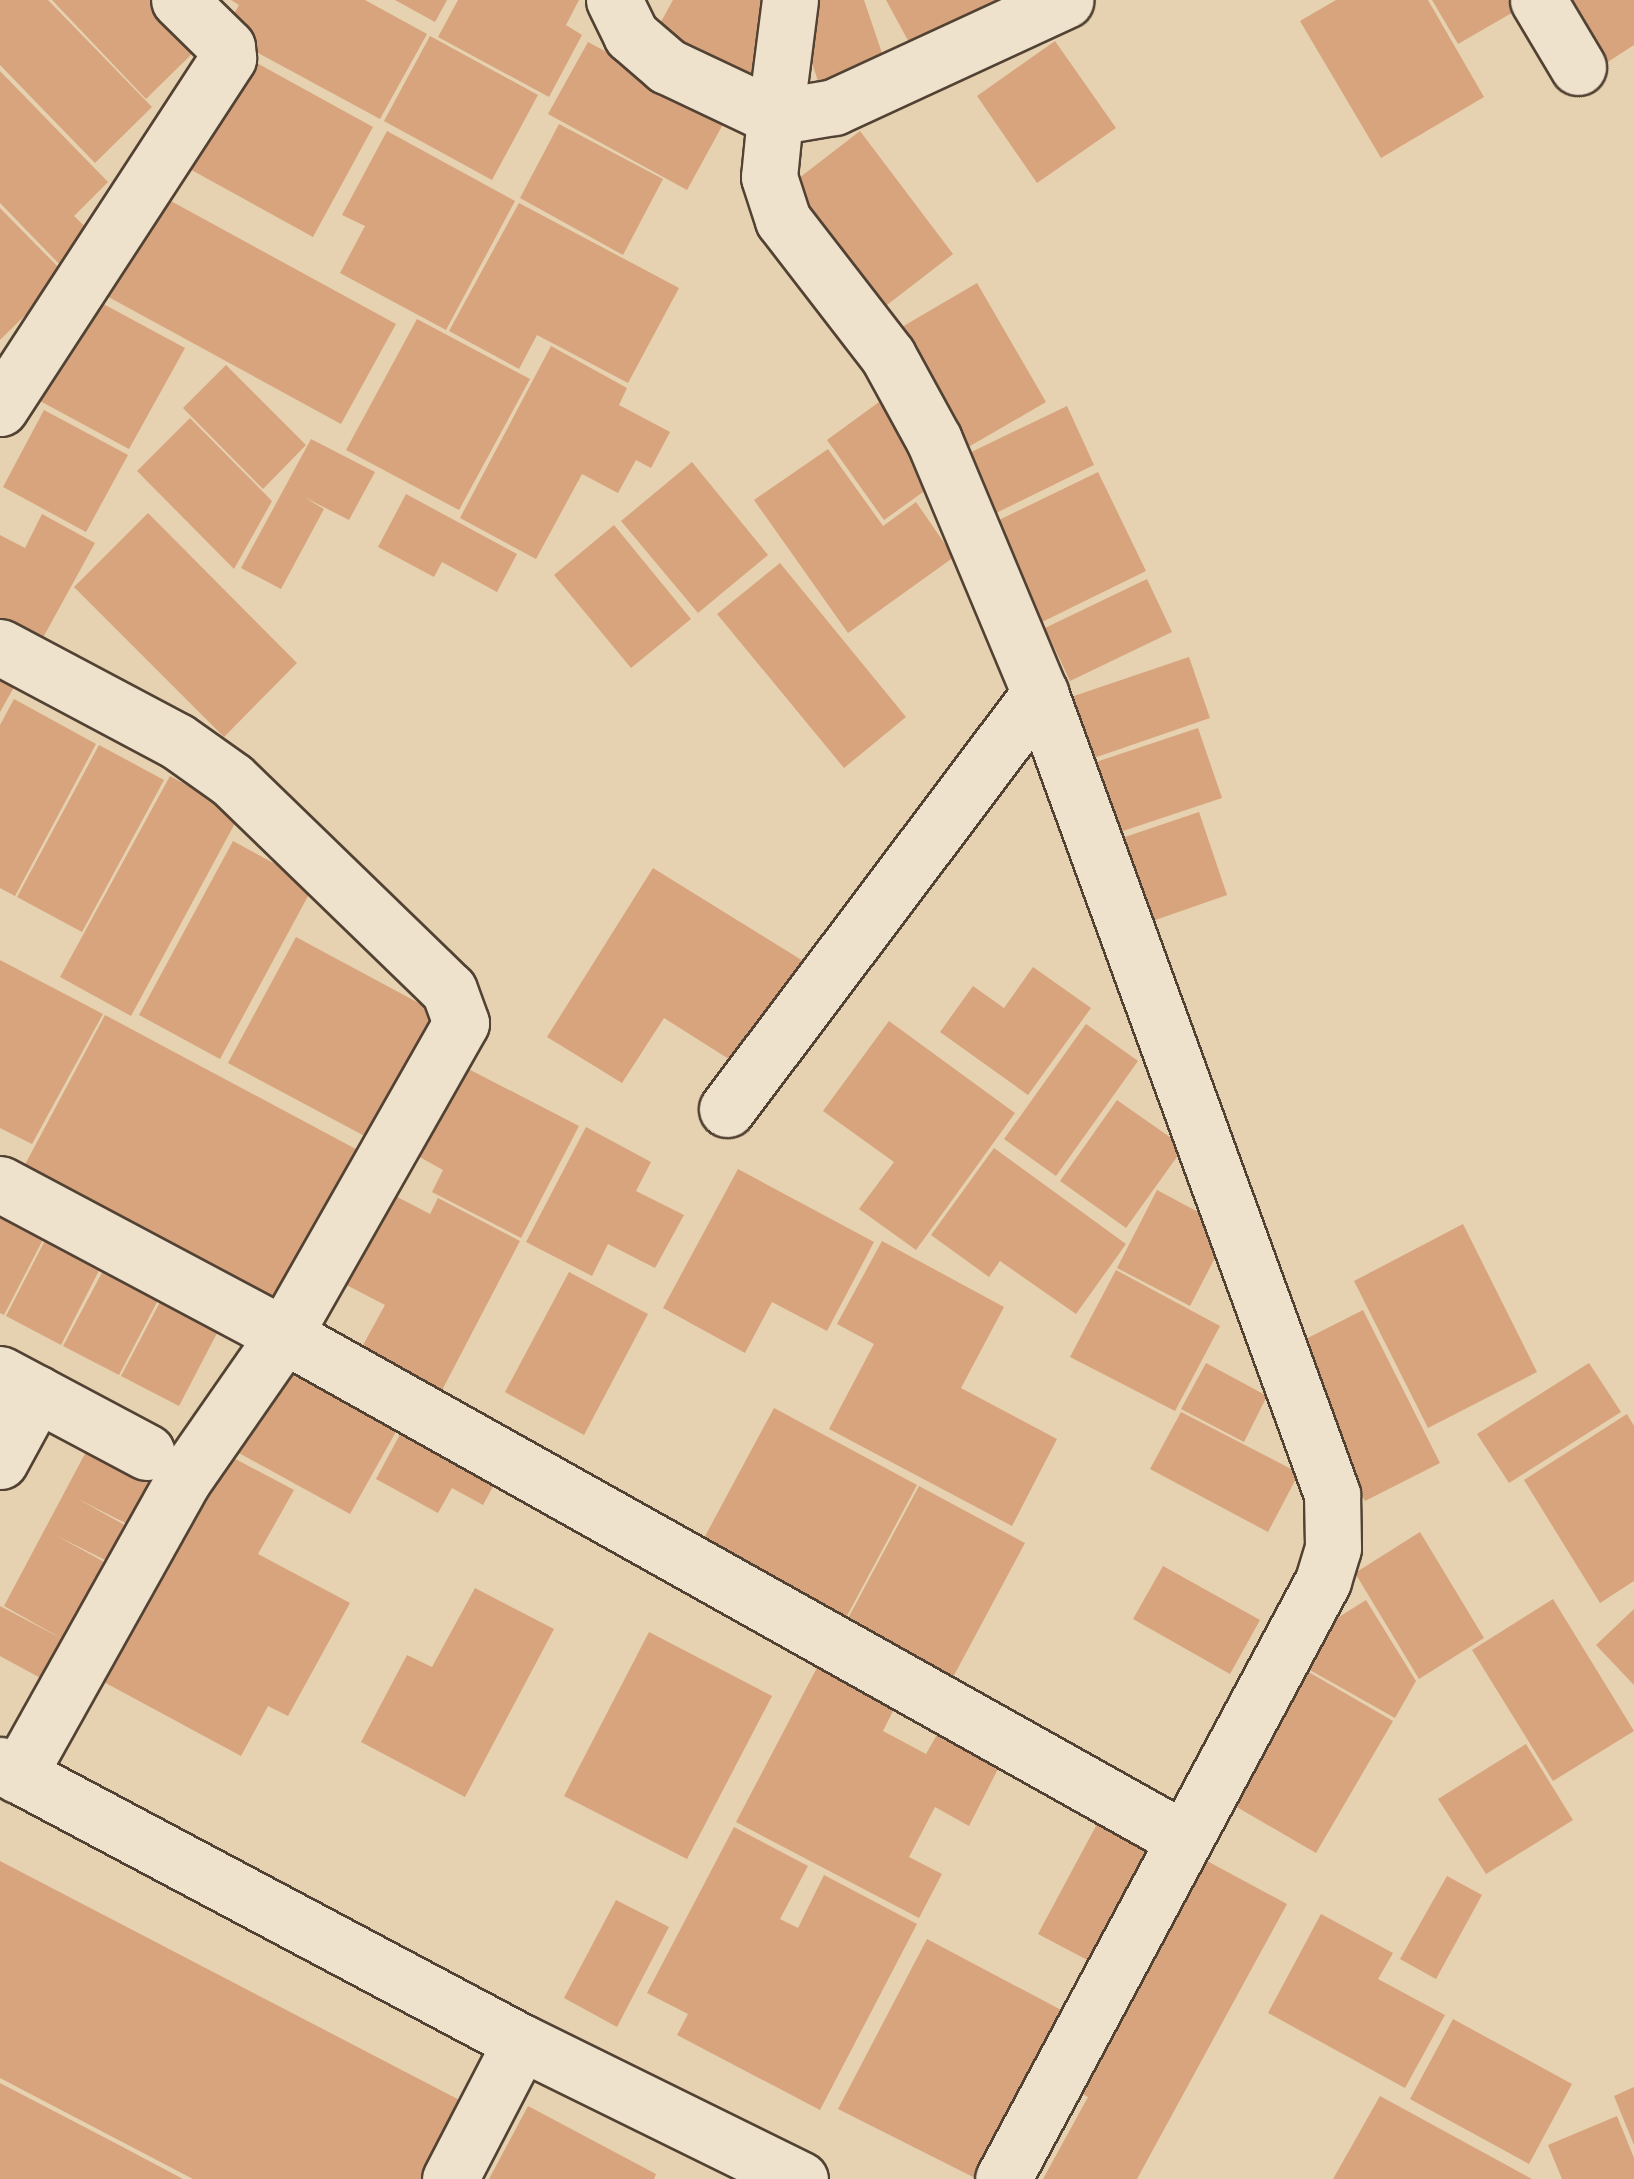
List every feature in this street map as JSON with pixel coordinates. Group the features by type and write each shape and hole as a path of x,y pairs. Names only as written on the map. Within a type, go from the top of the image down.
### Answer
{"street":[{"path":"0,408 228,58 227,47 179,0"},
{"path":"614,0 631,34 666,66 776,118 834,107 1066,0"},
{"path":"790,0 776,118 772,199 888,356 934,440 1040,693 1332,1494 1333,1548 1323,1581 1180,1837 1003,2179"},
{"path":"1538,0 1578,66"},
{"path":"0,647 177,741 232,780 449,990 461,1022 284,1335 182,1482 9,1770 520,2042 800,2179"},
{"path":"727,1109 1040,693"},
{"path":"0,1184 284,1335 1180,1837"},
{"path":"0,1460 18,1383 147,1452"},
{"path":"450,2179 520,2042"}],"building":[{"path":"0,0 48,0 152,107 95,163 0,65"},
{"path":"52,0 165,0 205,41 146,99"},
{"path":"231,0 365,0 427,34 380,119 223,34 239,5"},
{"path":"395,0 447,0 435,22"},
{"path":"458,0 579,0 566,25 582,35 549,97 438,37"},
{"path":"673,0 767,0 784,9 748,78 657,29"},
{"path":"809,0 864,0 886,65 820,87 793,6"},
{"path":"886,0 1020,0 917,57"},
{"path":"1336,0 1428,0 1484,97 1381,158 1300,21"},
{"path":"1432,0 1527,0 1529,3 1458,44"},
{"path":"1557,0 1634,0 1634,45 1600,67"},
{"path":"430,36 538,95 492,180 384,121"},
{"path":"1055,41 1116,128 1037,183 977,96"},
{"path":"588,42 727,117 687,190 548,114"},
{"path":"246,57 373,127 313,237 186,167"},
{"path":"0,71 108,182 74,216 96,237 64,269 0,203"},
{"path":"559,124 663,179 623,255 520,198"},
{"path":"387,131 515,201 446,330 340,273 365,226 342,215"},
{"path":"860,131 953,254 874,315 781,192"},
{"path":"158,194 396,324 341,424 103,294"},
{"path":"519,203 679,288 628,383 537,335 519,369 449,331"},
{"path":"0,208 66,275 0,340"},
{"path":"977,283 1046,402 958,453 890,334"},
{"path":"96,300 185,348 129,449 40,401"},
{"path":"417,319 530,379 459,510 346,450"},
{"path":"551,346 627,388 619,405 670,432 651,468 636,460 618,493 582,474 536,559 460,518"},
{"path":"226,365 306,445 263,489 183,408"},
{"path":"879,402 937,482 884,520 827,440"},
{"path":"1067,406 1094,465 990,516 961,457"},
{"path":"44,410 128,455 86,532 3,487"},
{"path":"190,418 272,501 234,569 137,471"},
{"path":"311,439 375,472 349,520 304,497 324,509 281,589 241,568"},
{"path":"828,449 883,526 916,502 954,557 848,633 754,500"},
{"path":"692,462 768,555 698,613 621,521"},
{"path":"1098,472 1146,571 1042,622 995,522"},
{"path":"406,494 517,554 497,592 442,562 434,577 378,547"},
{"path":"148,513 297,663 224,737 74,587"},
{"path":"42,514 95,543 34,654 0,635 0,535 25,548"},
{"path":"614,525 691,619 631,668 554,575"},
{"path":"780,563 906,717 844,768 717,614"},
{"path":"1147,579 1172,632 1070,681 1045,628"},
{"path":"0,652 26,666 0,712"},
{"path":"1189,657 1210,718 1091,759 1071,697"},
{"path":"14,699 96,744 15,896 0,888 0,725"},
{"path":"1198,728 1222,798 1114,834 1090,764"},
{"path":"99,745 164,780 82,932 17,897"},
{"path":"170,776 240,814 131,1016 60,977"},
{"path":"1199,812 1227,895 1144,924 1116,840"},
{"path":"233,841 314,885 220,1059 139,1015"},
{"path":"653,868 808,964 743,1068 664,1018 622,1083 547,1037"},
{"path":"296,937 441,1015 374,1141 228,1063"},
{"path":"0,960 103,1014 32,1144 0,1128"},
{"path":"1033,967 1091,1008 1028,1095 940,1032 973,986 1004,1008"},
{"path":"105,1015 367,1155 284,1314 21,1172"},
{"path":"889,1021 1015,1113 916,1250 859,1209 894,1162 823,1111"},
{"path":"1086,1024 1138,1061 1056,1176 1004,1139"},
{"path":"453,1061 579,1126 521,1238 432,1192 443,1170 407,1150"},
{"path":"1117,1100 1184,1147 1126,1228 1060,1181"},
{"path":"586,1127 651,1162 636,1191 684,1215 655,1268 608,1244 592,1276 526,1242"},
{"path":"994,1148 1126,1244 1076,1314 1000,1261 989,1277 931,1235"},
{"path":"738,1169 874,1242 827,1331 772,1302 745,1353 663,1308"},
{"path":"380,1188 430,1214 438,1198 520,1241 438,1398 357,1356 385,1305 333,1278"},
{"path":"1157,1190 1230,1229 1190,1306 1117,1268"},
{"path":"0,1194 52,1222 4,1315 0,1313"},
{"path":"55,1221 110,1249 61,1345 6,1316"},
{"path":"1463,1224 1537,1372 1428,1428 1354,1281"},
{"path":"882,1241 1004,1307 961,1388 1057,1439 1012,1526 829,1429 874,1344 837,1324"},
{"path":"113,1252 168,1281 119,1375 63,1346"},
{"path":"1116,1270 1220,1326 1175,1411 1070,1357"},
{"path":"569,1272 648,1314 584,1435 505,1392"},
{"path":"170,1283 227,1314 179,1406 121,1376"},
{"path":"1363,1310 1440,1463 1365,1501 1288,1348"},
{"path":"285,1345 407,1412 350,1514 228,1447"},
{"path":"1206,1363 1267,1396 1244,1442 1181,1409"},
{"path":"1589,1363 1621,1412 1509,1483 1477,1434"},
{"path":"774,1408 917,1485 840,1629 696,1553"},
{"path":"1181,1412 1299,1473 1268,1532 1150,1469"},
{"path":"411,1414 504,1466 483,1505 452,1488 438,1513 376,1479"},
{"path":"1627,1414 1634,1426 1634,1581 1600,1603 1524,1480"},
{"path":"88,1448 162,1487 139,1530 76,1498 139,1533 121,1568 55,1535 119,1570 57,1687 0,1656 0,1606 66,1641 4,1606"},
{"path":"226,1454 294,1490 258,1554 350,1603 288,1716 268,1706 241,1756 102,1681"},
{"path":"919,1486 1025,1543 944,1694 838,1637"},
{"path":"1420,1532 1484,1638 1419,1679 1355,1573"},
{"path":"1163,1566 1260,1620 1230,1674 1133,1619"},
{"path":"475,1588 554,1629 465,1797 361,1742 407,1655 432,1667"},
{"path":"1553,1599 1634,1731 1553,1781 1472,1650"},
{"path":"1366,1600 1416,1681 1395,1718 1301,1665 1323,1627"},
{"path":"1634,1609 1634,1685 1596,1645"},
{"path":"649,1632 772,1696 687,1859 564,1796"},
{"path":"820,1662 897,1703 883,1731 926,1754 943,1724 1005,1755 969,1826 935,1807 909,1857 942,1874 919,1918 736,1822"},
{"path":"1300,1667 1393,1721 1316,1853 1223,1799"},
{"path":"1526,1744 1573,1820 1486,1874 1438,1799"},
{"path":"1104,1811 1159,1840 1093,1963 1038,1934"},
{"path":"734,1827 808,1866 780,1919 798,1928 824,1875 917,1924 820,2110 677,2035 688,2014 647,1993"},
{"path":"1185,1849 1287,1904 1137,2179 1043,2179 1088,2097 1059,2081"},
{"path":"0,1861 469,2105 431,2179 193,2179 0,2078"},
{"path":"1447,1876 1482,1895 1436,1979 1400,1959"},
{"path":"616,1900 669,1927 617,2027 564,1998"},
{"path":"1321,1914 1393,1953 1378,1979 1445,2015 1405,2088 1268,2013"},
{"path":"927,1939 1065,2012 977,2179 838,2109"},
{"path":"1453,2019 1572,2084 1529,2164 1410,2099"},
{"path":"0,2083 119,2145 183,2179 0,2179"},
{"path":"1634,2087 1634,2145 1614,2096"},
{"path":"1380,2096 1532,2179 1333,2179"},
{"path":"528,2106 656,2174 654,2179 489,2179"},
{"path":"1617,2116 1634,2158 1634,2179 1562,2179 1548,2145"}]}
